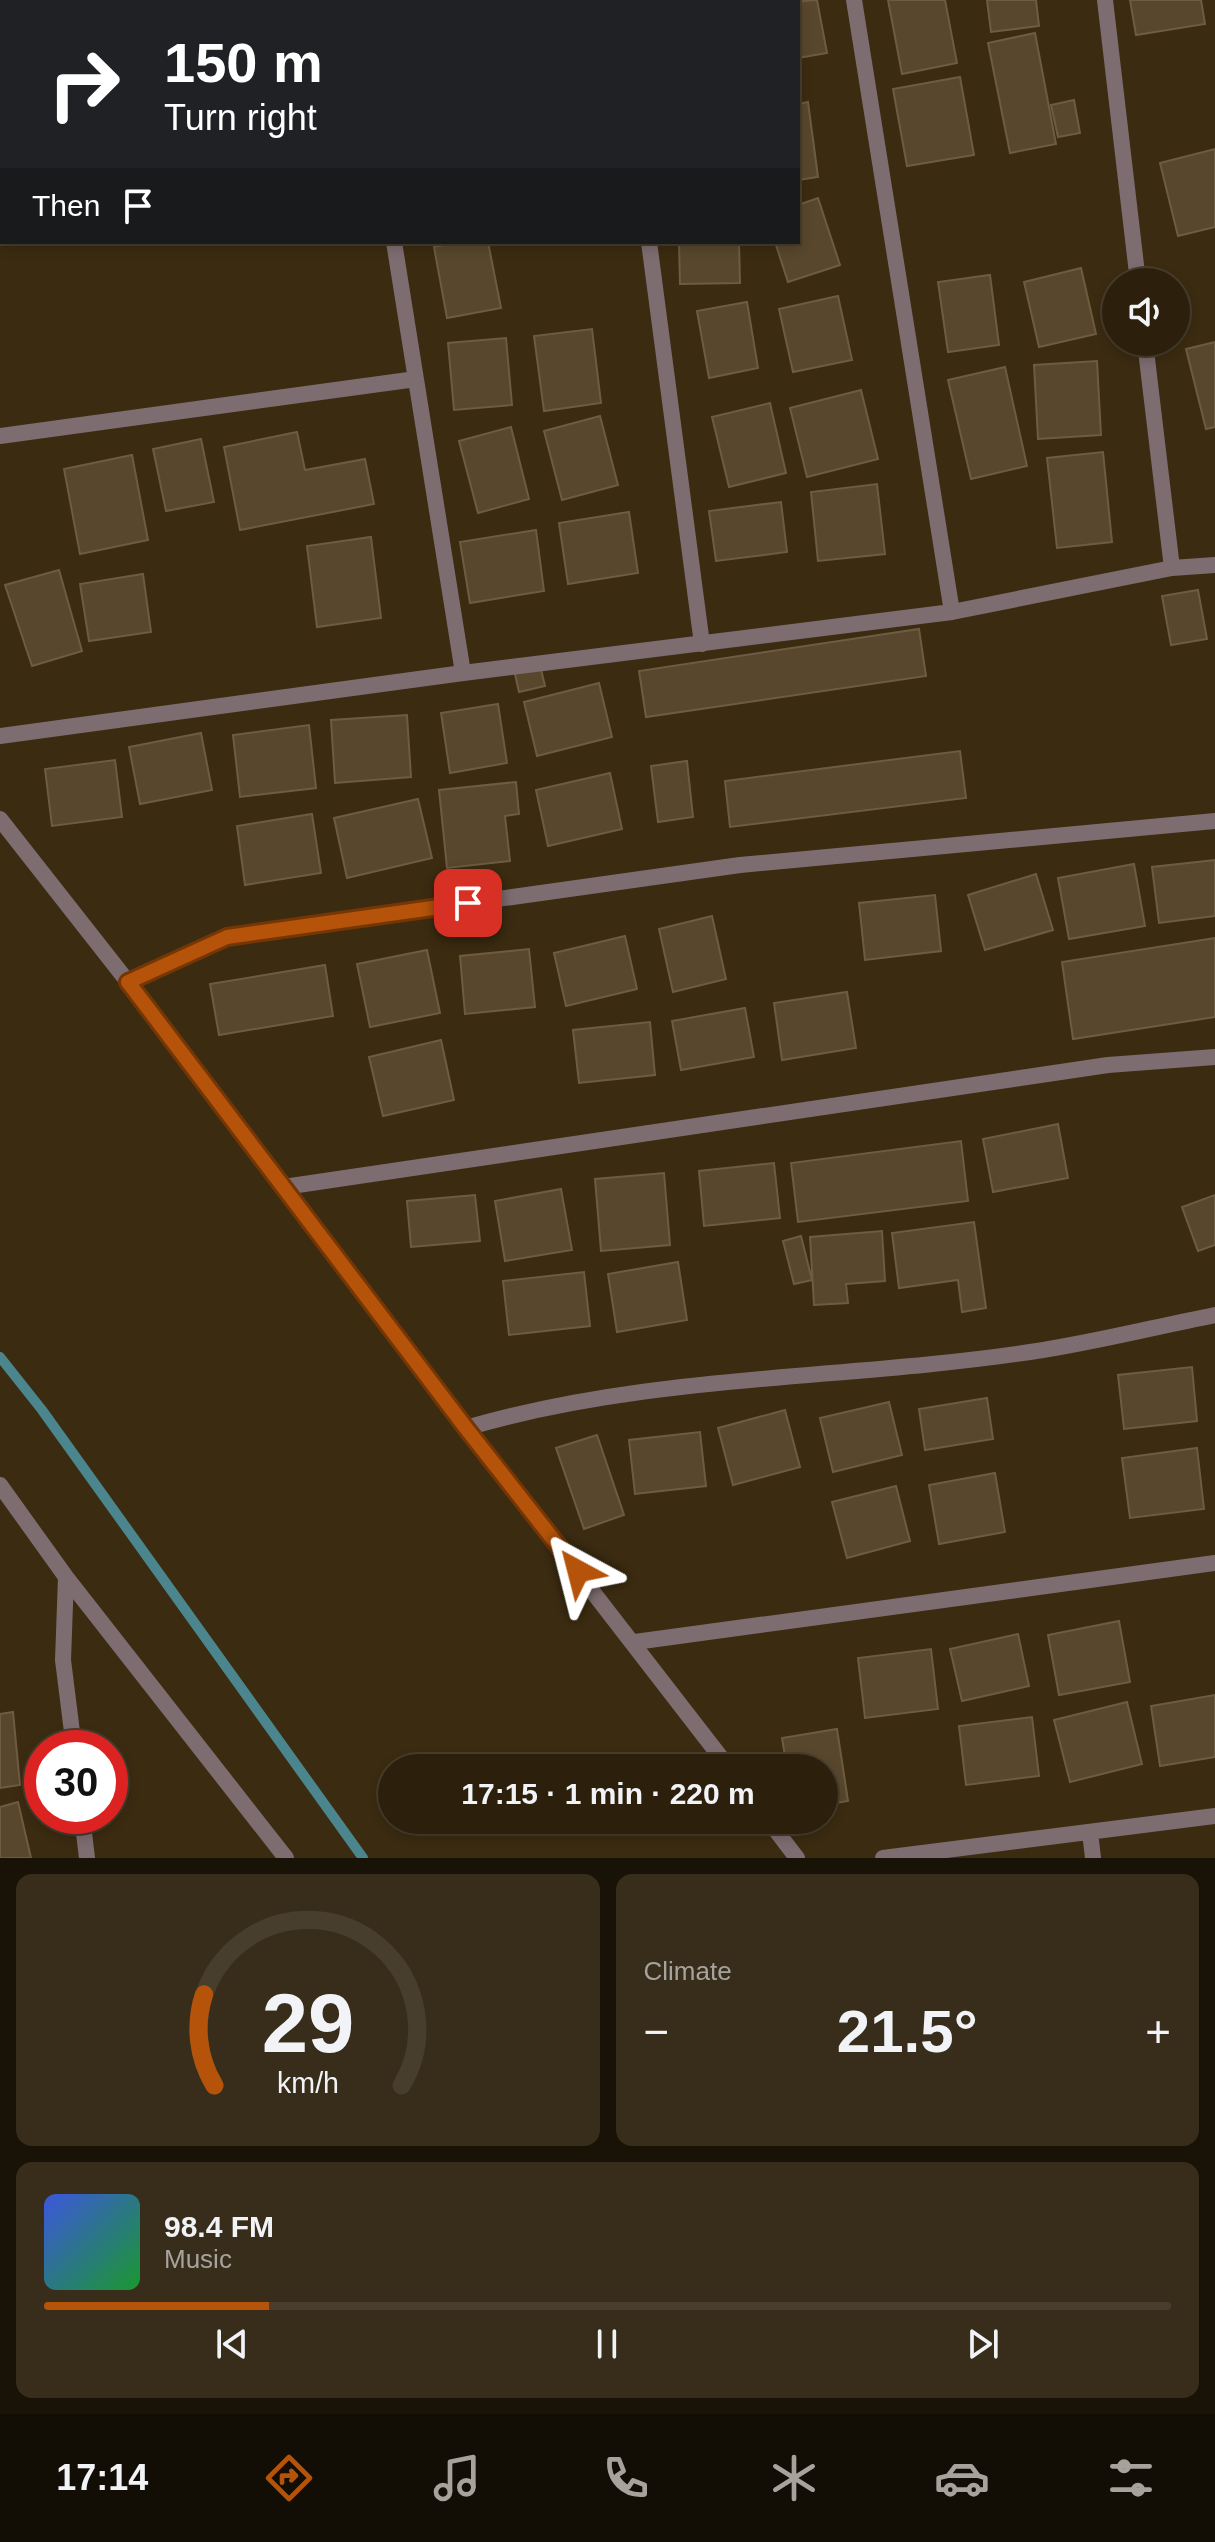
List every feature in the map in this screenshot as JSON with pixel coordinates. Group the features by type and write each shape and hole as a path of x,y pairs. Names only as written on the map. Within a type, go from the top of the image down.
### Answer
{"street":[{"path":"854,0 952,612"},
{"path":"1105,0 1136,268"},
{"path":"394,244 463,673"},
{"path":"649,244 702,644"},
{"path":"1147,356 1172,568"},
{"path":"0,436 416,379"},
{"path":"0,736 463,673 952,612 1172,568 1215,565"},
{"path":"0,819 719,1754"},
{"path":"128,982 227,937 740,865 1215,821"},
{"path":"284,1187 1108,1065 1215,1057"},
{"path":"466,1428 529,1410 601,1396 1031,1352 1215,1315"},
{"path":"0,1485 66,1577 286,1858"},
{"path":"635,1642 1215,1563"},
{"path":"66,1577 63,1660 72,1730"},
{"path":"883,1858 1215,1816"},
{"path":"1090,1832 1093,1858"},
{"path":"84,1834 87,1858"},
{"path":"779,1834 797,1858"}],"building":[{"path":"817,0 827,53 800,58 800,1"},
{"path":"888,0 945,0 957,63 902,74"},
{"path":"987,0 1036,0 1039,26 991,32"},
{"path":"1130,0 1201,0 1205,24 1136,35"},
{"path":"1035,33 1056,144 1010,153 988,43"},
{"path":"960,77 974,155 907,166 893,89"},
{"path":"1074,100 1080,133 1058,137 1051,105"},
{"path":"808,102 818,177 800,180 800,104"},
{"path":"1215,149 1215,227 1178,236 1160,163"},
{"path":"818,198 840,265 788,282 776,244 800,244 800,204"},
{"path":"488,244 501,308 447,318 434,247"},
{"path":"679,244 739,244 740,283 680,284"},
{"path":"1081,268 1096,334 1039,347 1024,282"},
{"path":"990,275 999,345 948,352 938,282"},
{"path":"838,296 852,360 793,372 779,309"},
{"path":"747,302 758,368 709,378 697,311"},
{"path":"592,329 601,403 544,411 534,336"},
{"path":"506,338 512,405 454,410 448,343"},
{"path":"1215,342 1215,427 1206,429 1188,356 1190,348"},
{"path":"1097,361 1101,435 1038,439 1034,365"},
{"path":"1005,367 1027,466 971,479 948,380"},
{"path":"861,390 878,459 807,477 790,408"},
{"path":"770,403 786,473 729,487 712,417"},
{"path":"600,416 618,485 562,500 544,431"},
{"path":"511,427 529,499 478,513 459,441"},
{"path":"297,432 305,470 365,459 374,504 240,530 224,447"},
{"path":"201,439 214,502 166,511 153,449"},
{"path":"1103,452 1112,542 1057,548 1047,458"},
{"path":"132,455 148,540 80,554 64,469"},
{"path":"877,484 885,554 818,561 811,492"},
{"path":"781,502 787,552 716,561 709,511"},
{"path":"629,512 638,573 568,584 559,523"},
{"path":"536,530 544,591 470,603 460,542"},
{"path":"371,537 381,618 317,627 307,546"},
{"path":"59,570 82,651 32,666 5,585"},
{"path":"143,574 151,632 89,641 80,584"},
{"path":"1198,590 1207,639 1171,645 1162,596"},
{"path":"919,629 926,676 646,717 639,671"},
{"path":"540,665 545,686 519,692 514,670"},
{"path":"599,683 612,737 537,756 524,702"},
{"path":"498,704 507,763 450,773 441,713"},
{"path":"407,715 411,777 335,783 331,720"},
{"path":"309,725 316,788 240,797 233,735"},
{"path":"201,733 212,790 140,804 129,747"},
{"path":"960,751 966,798 730,827 725,781"},
{"path":"115,760 122,817 52,826 45,769"},
{"path":"687,761 693,817 658,822 651,766"},
{"path":"610,773 622,829 548,846 536,790"},
{"path":"516,782 519,814 505,816 510,861 447,868 439,790"},
{"path":"418,799 432,858 347,878 334,818"},
{"path":"312,814 321,873 245,885 237,826"},
{"path":"1215,860 1215,916 1159,923 1152,867"},
{"path":"1134,864 1145,926 1069,939 1058,878"},
{"path":"1036,874 1053,930 985,950 968,895"},
{"path":"935,895 941,951 865,960 859,903"},
{"path":"712,916 726,979 673,992 659,929"},
{"path":"625,936 637,989 566,1006 554,953"},
{"path":"1215,938 1215,1017 1073,1039 1062,962"},
{"path":"529,949 535,1007 465,1014 460,956"},
{"path":"427,950 440,1013 370,1027 357,964"},
{"path":"325,965 333,1016 219,1035 210,984"},
{"path":"847,992 856,1048 782,1060 774,1003"},
{"path":"745,1008 754,1057 681,1070 672,1021"},
{"path":"650,1022 655,1075 579,1083 573,1030"},
{"path":"441,1040 454,1100 383,1116 369,1057"},
{"path":"1058,1124 1068,1178 993,1192 983,1139"},
{"path":"961,1141 968,1201 798,1222 791,1163"},
{"path":"774,1163 780,1218 704,1226 699,1171"},
{"path":"664,1173 670,1245 601,1251 595,1179"},
{"path":"561,1189 572,1250 505,1261 495,1201"},
{"path":"475,1195 480,1241 411,1247 407,1201"},
{"path":"1215,1195 1215,1245 1198,1251 1182,1207"},
{"path":"974,1222 986,1308 962,1312 958,1280 899,1288 892,1233"},
{"path":"882,1231 885,1281 846,1284 848,1303 814,1305 810,1237"},
{"path":"801,1236 812,1280 794,1284 783,1241"},
{"path":"678,1262 687,1320 617,1332 608,1274"},
{"path":"584,1272 590,1326 509,1335 503,1281"},
{"path":"1192,1367 1197,1421 1124,1429 1118,1375"},
{"path":"987,1398 993,1439 925,1450 919,1409"},
{"path":"889,1402 902,1455 833,1472 820,1418"},
{"path":"785,1410 800,1467 733,1485 718,1428"},
{"path":"700,1432 706,1486 635,1494 629,1440"},
{"path":"597,1435 624,1515 584,1529 556,1448"},
{"path":"1197,1448 1204,1509 1130,1518 1122,1458"},
{"path":"995,1473 1005,1532 939,1544 929,1485"},
{"path":"896,1486 910,1541 847,1558 832,1502"},
{"path":"1119,1621 1130,1682 1059,1695 1048,1635"},
{"path":"1018,1634 1029,1686 962,1701 950,1649"},
{"path":"931,1649 938,1709 865,1718 858,1658"},
{"path":"1215,1695 1215,1757 1160,1766 1151,1706"},
{"path":"1127,1702 1142,1764 1070,1782 1054,1720"},
{"path":"13,1712 20,1785 0,1788 0,1714"},
{"path":"1032,1717 1039,1776 966,1785 959,1726"},
{"path":"837,1729 848,1801 838,1803 838,1754 785,1754 782,1738"},
{"path":"18,1802 31,1858 0,1858 0,1807"}],"waterway":[{"path":"0,1357 42,1410 363,1858"}],"route":[{"path":"468,903 227,937 128,982 578,1571"}]}
